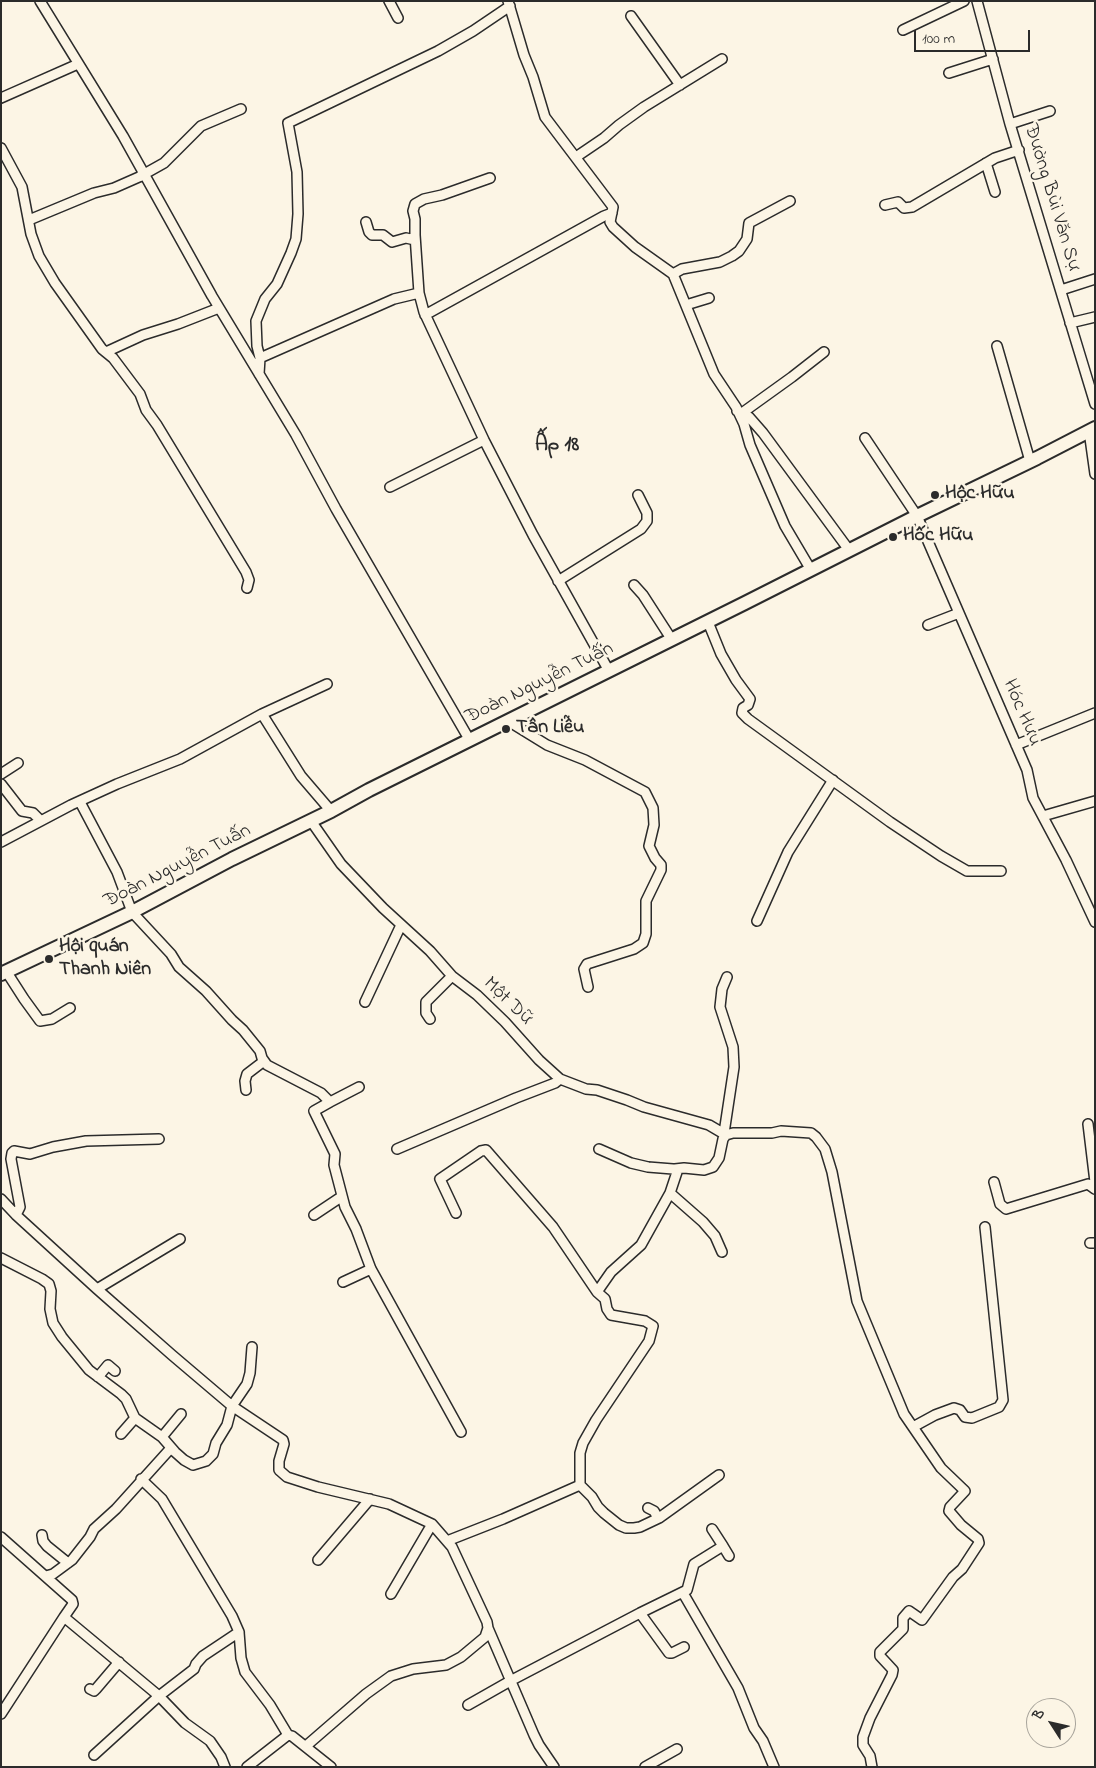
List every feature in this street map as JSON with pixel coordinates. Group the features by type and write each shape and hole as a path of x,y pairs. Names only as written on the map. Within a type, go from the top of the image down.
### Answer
{"main road":[{"name":"Đoàn Nguyễn Tuấn","path":"3,971 132,912 469,739 672,640 1092,430"}],"street":[{"path":"40,1 144,174 220,308 296,435 336,509 469,739"},
{"path":"388,1 398,18"},
{"path":"903,30 964,1"},
{"name":"Đường Bùi Văn Sự","path":"977,1 1010,124 1095,404"},
{"path":"259,374 260,358 257,346 256,321 265,299 277,284 292,253 296,239 298,172 288,123 438,51 473,31 509,4 545,117 613,207 610,222 613,227 622,237 673,274 714,374 740,412 785,526 811,570"},
{"path":"631,16 680,85"},
{"path":"576,157 604,138 618,125 722,59"},
{"path":"949,73 993,59"},
{"path":"1,98 78,64"},
{"path":"29,220 94,193 114,188 144,174 164,163 201,126 241,109"},
{"path":"1010,124 1050,111"},
{"path":"1,148 22,187 31,234 39,256 68,302 106,352 132,381 140,394 146,410 157,424 246,572 249,580 247,588"},
{"path":"885,205 898,202 904,208 912,207 986,163 1019,150"},
{"path":"986,163 995,192"},
{"path":"490,178 442,195 424,199 415,204 415,240 419,293 425,315 484,440 558,581 609,671"},
{"path":"673,274 682,269 720,262 732,256 739,251 747,239 750,222 790,201"},
{"path":"425,315 612,213"},
{"path":"366,222 372,235 383,235 392,242 406,238 415,240"},
{"path":"1060,290 1095,279"},
{"path":"260,358 394,298 419,293"},
{"path":"686,304 710,298"},
{"path":"106,352 143,335 220,308"},
{"path":"1070,323 1095,317"},
{"path":"997,346 1030,461"},
{"path":"740,412 792,377 824,352"},
{"path":"740,412 749,417 780,454 849,550"},
{"path":"1092,430 1095,474"},
{"name":"Hóc Hưu","path":"865,438 917,516 1027,770 1033,798 1066,860 1095,922"},
{"path":"390,488 484,440"},
{"path":"558,581 641,529 647,522 647,513 638,495"},
{"path":"634,585 643,595 672,640"},
{"path":"928,625 959,613"},
{"path":"708,622 721,654 750,699 748,705 743,708 742,713 897,826 967,871 1001,871"},
{"path":"1,842 40,820 117,784 180,759 262,714 326,684"},
{"path":"1016,745 1095,713"},
{"path":"262,714 301,776 331,811"},
{"path":"508,721 547,744 585,760 645,792 653,808 654,825 649,846 661,865 661,870 646,901 646,934 643,943 634,949 588,964 584,969 588,987"},
{"path":"1,774 18,763"},
{"path":"757,921 788,852 832,780"},
{"path":"1,784 22,811 33,813 40,820"},
{"path":"1043,816 1095,801"},
{"path":"80,802 117,872 132,912 171,954 179,967 206,991 232,1020 244,1030 260,1051 264,1061 273,1069 321,1093 330,1102"},
{"name":"Một Dữ","path":"311,821 341,864 401,925 430,951 452,976 477,995 505,1022 548,1069 560,1079 644,1107 709,1125 725,1134"},
{"path":"365,1002 401,925"},
{"path":"3,971 40,1021 52,1019 70,1008"},
{"path":"430,1019 425,1008 426,1002 452,976"},
{"path":"599,1149 631,1163 648,1167 704,1170 716,1164 725,1134 734,1067 733,1047 720,1007 722,989 727,977"},
{"path":"246,1090 245,1081 247,1074 264,1061"},
{"path":"397,1149 516,1098 555,1084 560,1079"},
{"path":"359,1086 314,1112 335,1154 334,1165 341,1197 356,1229 370,1269 461,1432"},
{"path":"1088,1124 1095,1182"},
{"path":"725,1134 772,1133 781,1131 811,1133 825,1149 832,1172 857,1301 904,1414 940,1468 965,1491 950,1506 949,1511 961,1525 980,1541 962,1569 953,1576 922,1620 909,1611 903,1618 903,1629 880,1652 880,1656 893,1670 863,1737 863,1745 870,1756 867,1766"},
{"path":"16,1215 20,1207 11,1159 14,1151 30,1154 53,1147 86,1141 159,1139"},
{"path":"456,1214 440,1179 486,1150 553,1228 597,1292 605,1298 607,1309 611,1315 645,1321 653,1326 649,1341 596,1420 583,1443 580,1453 580,1485 604,1513 626,1528 640,1527 658,1518 719,1475"},
{"path":"597,1292 611,1272 641,1245 670,1192 678,1172 675,1169"},
{"path":"994,1182 1000,1204 1006,1209 1088,1184 1095,1189"},
{"path":"670,1192 703,1222 715,1236 722,1252"},
{"path":"314,1215 341,1197"},
{"path":"1,1199 97,1289 232,1406 283,1440 284,1444 279,1461 279,1470 287,1477 318,1487 389,1504 432,1524 452,1547 539,1745 554,1767"},
{"path":"913,1427 935,1415 954,1408 960,1410 965,1417 972,1418 999,1407 1003,1400 985,1227"},
{"path":"97,1289 180,1239"},
{"path":"1,1258 48,1284 51,1291 50,1309 53,1323 78,1358 126,1399 134,1418 162,1437 178,1456 193,1465 206,1461 223,1433 232,1406 247,1384 252,1347"},
{"path":"343,1282 370,1269"},
{"path":"98,1376 108,1365 116,1370"},
{"path":"162,1437 181,1414"},
{"path":"121,1434 134,1418"},
{"path":"46,1576 53,1574 68,1564 94,1529 116,1509 141,1479 171,1448"},
{"path":"141,1479 162,1499 232,1616 239,1632 241,1658 245,1672 270,1705 288,1735 306,1746 331,1767"},
{"path":"446,1541 512,1516 580,1485"},
{"path":"318,1560 370,1499"},
{"path":"648,1508 654,1511 658,1518"},
{"path":"391,1594 432,1524"},
{"path":"712,1529 729,1556"},
{"path":"42,1535 43,1541 47,1546 68,1564"},
{"path":"1,1537 73,1602 1,1714"},
{"path":"468,1705 640,1613 683,1593 689,1587 694,1564 723,1546"},
{"path":"683,1593 738,1688 754,1728 763,1741 774,1767"},
{"path":"640,1613 669,1653 672,1654 684,1647"},
{"path":"64,1617 159,1696 185,1723 210,1741 221,1757 225,1767"},
{"path":"306,1746 366,1694 391,1676 413,1669 446,1665 462,1657 485,1637 488,1628"},
{"path":"94,1756 159,1696 194,1669 203,1656 239,1632"},
{"path":"90,1689 94,1691 119,1662"},
{"path":"247,1767 288,1735"},
{"path":"645,1767 677,1749"}],"place":[{"name":"Hộc Hữu","path":"935,495"},
{"name":"Hốc Hữu","path":"893,537"},
{"name":"Tân Liễu","path":"506,729"},
{"name":"Hội quán Thanh Niên","path":"49,959"}],"district":[{"name":"Ấp 18","path":"557,447"}]}
